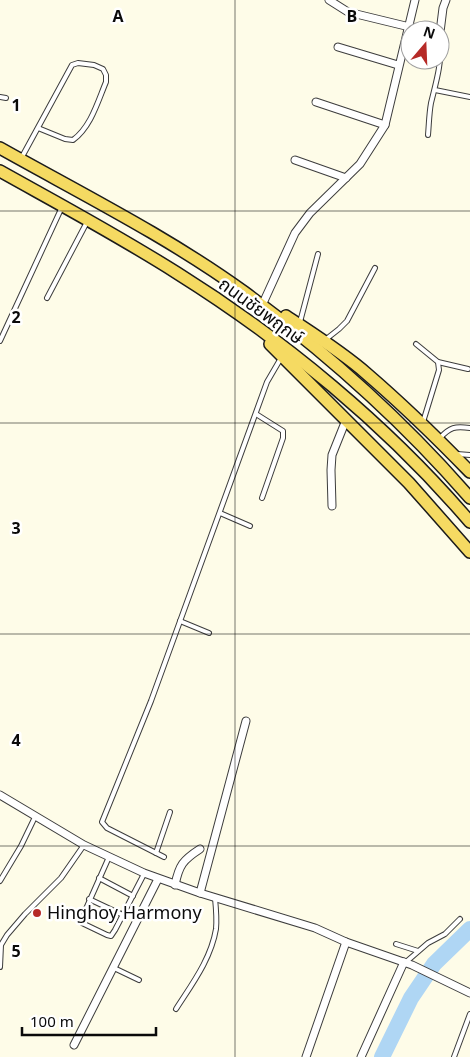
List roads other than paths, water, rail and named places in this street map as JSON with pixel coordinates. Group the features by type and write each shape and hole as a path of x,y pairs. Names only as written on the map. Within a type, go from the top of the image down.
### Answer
{"main road":[{"path":"0,138 62,183"},
{"name":"ถนนชัยพฤกษ์","path":"0,148 170,244 243,292 294,331 367,393 433,457 470,498"},
{"name":"ถนนชัยพฤกษ์","path":"0,171 172,270 250,323 365,414 395,442 468,520"},
{"path":"0,179 58,204"},
{"name":"ถนนชัยพฤกษ์","path":"243,292 264,301 367,373 470,472"},
{"path":"250,323 409,483 470,552"}],"street":[{"path":"329,0 348,12 400,25"},
{"path":"409,20 415,0"},
{"path":"442,20 446,0"},
{"path":"338,47 398,65"},
{"path":"264,301 295,233 310,213 360,164 385,125 400,57"},
{"path":"316,102 385,125"},
{"path":"295,160 346,178"},
{"path":"332,506 332,454 345,419"},
{"path":"200,894 246,721"},
{"path":"0,796 84,845 158,879 200,894 315,928 346,942 407,963 470,993"},
{"path":"175,885 184,860 200,848"},
{"path":"74,1045 158,879"},
{"path":"306,1057 346,942"},
{"path":"361,1057 407,963"}],"lane":[{"path":"24,155 38,128 72,65 78,63 94,65 103,69 106,75 106,82 88,124 81,134 73,140 65,139 38,128"},
{"path":"428,135 431,104 439,70"},
{"path":"435,90 470,97"},
{"path":"0,97 6,98"},
{"path":"0,341 58,204"},
{"path":"47,298 88,220"},
{"path":"300,325 318,254"},
{"path":"323,341 340,330 375,268"},
{"path":"416,344 438,362 468,369"},
{"path":"164,857 107,828 102,822 151,701 267,382 282,357"},
{"path":"422,424 435,387 439,370 438,362"},
{"path":"256,414 283,431 262,498"},
{"path":"438,440 448,429 455,427 470,428"},
{"path":"452,453 470,455"},
{"path":"220,513 250,526"},
{"path":"180,621 209,633"},
{"path":"156,852 170,812"},
{"path":"0,881 28,834 35,817"},
{"path":"0,966 1,945 7,935 25,914 62,878 84,845"},
{"path":"109,857 81,917 82,923 111,936 144,873"},
{"path":"99,878 133,896"},
{"path":"176,1009 206,960 213,942 216,918 215,898"},
{"path":"89,899 123,915"},
{"path":"407,963 418,951 445,934 460,919"},
{"path":"396,944 418,951"},
{"path":"114,968 139,980"},
{"path":"454,1057 470,1014"}],"waterway":[{"path":"382,1057 411,998 434,964 470,929"}],"place":[{"name":"Hinghoy Harmony","path":"37,913"}]}
